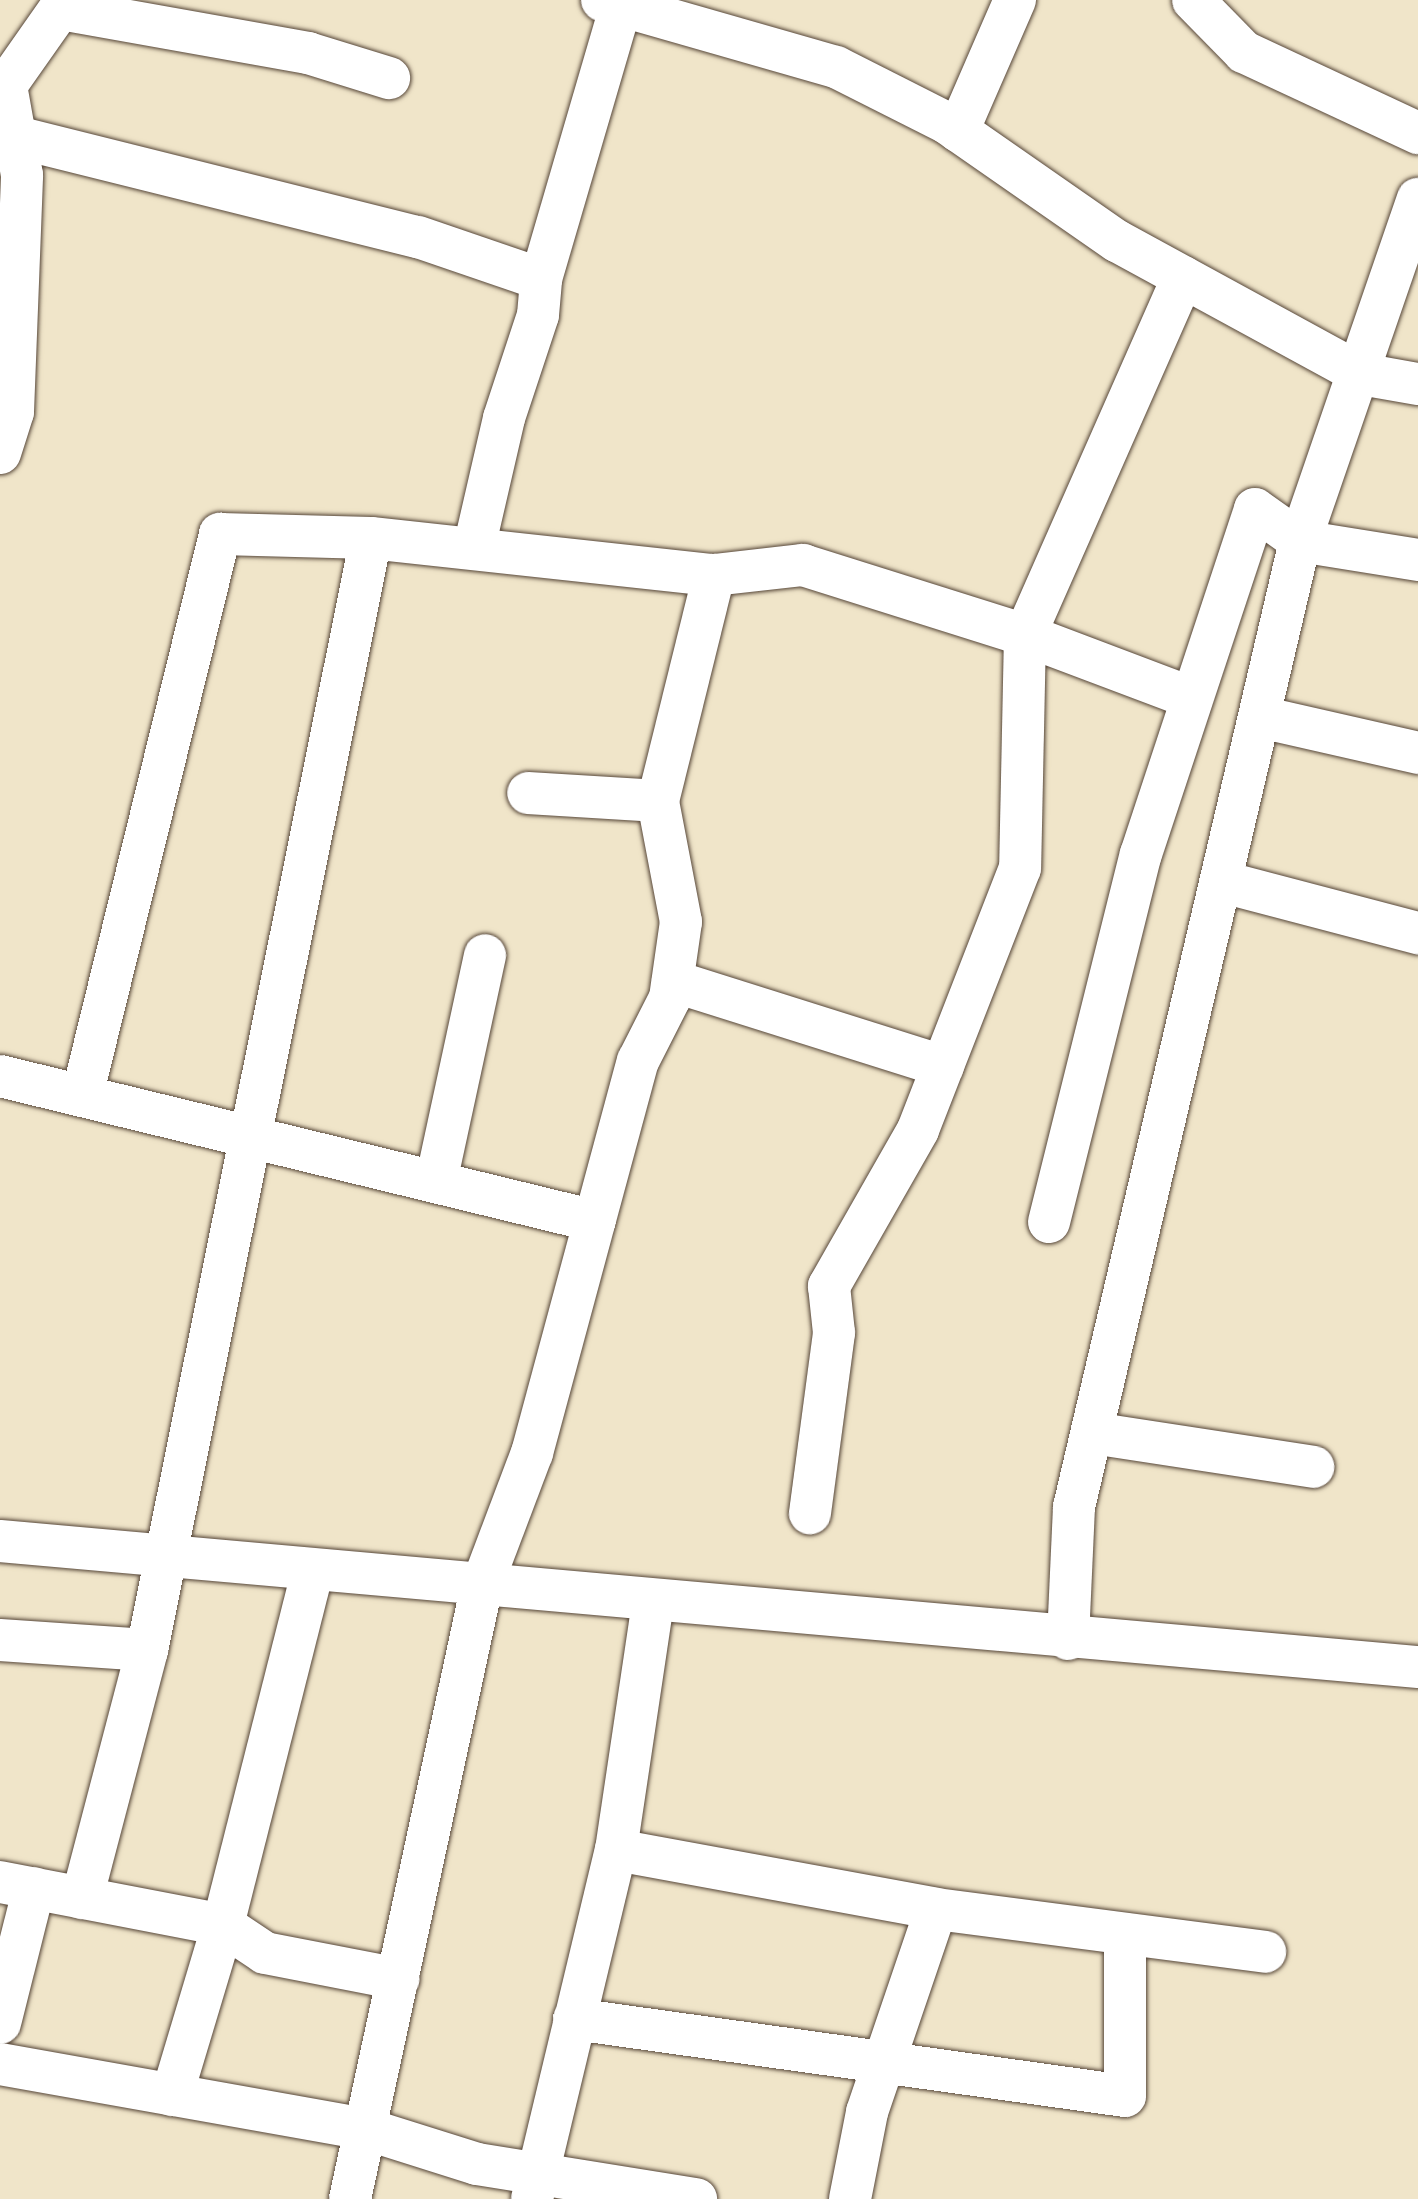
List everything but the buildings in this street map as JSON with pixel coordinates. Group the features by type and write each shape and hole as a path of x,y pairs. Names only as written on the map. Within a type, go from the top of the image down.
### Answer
{"street":[{"path":"1193,0 1244,52 1418,133"},
{"path":"958,131 1008,2"},
{"path":"474,548 504,418 538,315 541,279 611,3 836,67 958,131 1117,241 1361,374 1418,384"},
{"path":"0,453 13,412 22,174 8,137 4,92 63,4 308,52 389,78"},
{"path":"8,137 418,237 541,279"},
{"path":"1068,1639 1074,1507 1300,541 1361,374 1407,267 1418,200"},
{"path":"810,1512 834,1333 829,1286 918,1130 1020,868 1025,635 1183,277"},
{"path":"1049,1222 1141,854 1254,509 1300,541 1418,560"},
{"path":"82,1096 220,534 371,538 714,575 803,566 1025,635 1192,698"},
{"path":"82,1898 147,1650 163,1555 252,1138 371,538"},
{"path":"350,2199 482,1585 532,1453 638,1061 673,981 681,922 658,801 714,575"},
{"path":"1260,718 1418,753"},
{"path":"528,793 658,801"},
{"path":"1223,882 1418,933"},
{"path":"436,1182 485,954"},
{"path":"673,981 943,1066"},
{"path":"0,1076 595,1221"},
{"path":"1092,1433 1313,1467"},
{"path":"0,1541 1068,1639 1418,1667"},
{"path":"172,2095 223,1925 312,1570"},
{"path":"534,2186 616,1850 653,1600"},
{"path":"0,1640 147,1650"},
{"path":"616,1850 936,1909 1265,1952"},
{"path":"0,2023 17,1885 223,1925 265,1953 398,1978"},
{"path":"850,2199 884,2063 936,1909"},
{"path":"574,2019 1125,2096 1126,1934"},
{"path":"0,2064 366,2129 534,2186 696,2199"}]}
